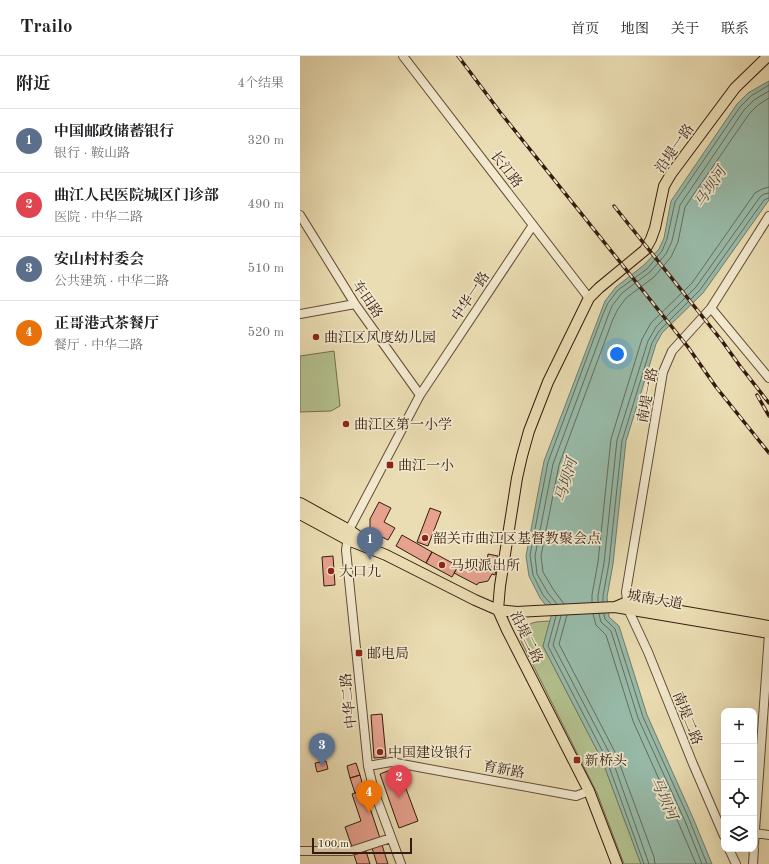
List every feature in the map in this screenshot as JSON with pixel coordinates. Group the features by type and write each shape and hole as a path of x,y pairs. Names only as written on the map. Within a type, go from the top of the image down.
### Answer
{"main road":[{"name":"沿堤一路","path":"589,298 645,250 655,228 664,186 671,174 735,88 768,56"},
{"name":"沿堤二路","path":"589,298 548,382 537,408 524,450 517,478 500,586 498,610 589,791 617,864"},
{"path":"300,502 349,530 386,555"},
{"path":"300,514 348,540 386,555"},
{"name":"城南大道","path":"386,555 498,610 535,612 628,605 769,634"},
{"path":"628,605 769,626"}],"street":[{"name":"长江路","path":"403,56 589,298"},
{"name":"车田路","path":"300,215 355,304 420,395"},
{"name":"南堤一路","path":"628,605 626,592 663,372 672,351 711,308 769,216"},
{"name":"中华一路","path":"349,530 420,395 533,225"},
{"path":"300,314 355,304"},
{"path":"711,308 769,378"},
{"name":"中华二路","path":"349,530 346,550 368,766 374,791 401,864"},
{"name":"南堤二路","path":"628,605 721,829"},
{"path":"756,816 769,634"},
{"name":"育新路","path":"368,766 391,762 576,796 589,791"},
{"path":"757,833 769,836"},
{"path":"300,851 351,851 391,838"},
{"path":"730,852 736,864"},
{"path":"753,864 754,852"}],"green space":[{"path":"334,351 340,406 331,411 300,412 300,356"},
{"path":"550,621 543,646 602,760 641,864 624,864 597,793 519,637 528,625 532,623"}],"water":[{"name":"马坝河","path":"769,81 769,200 703,293 662,333 656,344 626,441 613,564 607,597 609,617 619,626 647,715 712,864 641,864 602,760 543,646 552,613 540,598 529,576 526,556 544,461 605,301 616,287 644,265 659,249 664,238 671,201 737,104 748,93"}],"building":[{"path":"379,502 391,508 384,522 395,528 388,540 374,533 370,527 370,519"},
{"path":"430,508 441,512 428,546 417,542"},
{"path":"402,535 432,552 426,563 396,546"},
{"path":"432,552 458,566 452,577 426,563"},
{"path":"488,554 498,556 495,575 492,574 488,581 478,583 477,585 454,573 460,563 472,570 478,562 487,562"},
{"path":"333,556 335,585 324,586 322,557"},
{"path":"382,714 386,757 374,758 371,715"},
{"path":"326,761 328,769 317,772 315,763"},
{"path":"356,763 360,775 350,778 347,766"},
{"path":"398,767 418,821 399,828 380,774"},
{"path":"360,775 364,790 355,793 350,778"},
{"path":"364,790 380,838 352,847 345,827 361,821 352,794"},
{"path":"382,845 388,864 377,864 372,848"},
{"path":"366,851 370,864 357,864 354,855"}],"railway":[{"path":"458,56 500,112 688,347 716,387 769,453"},
{"path":"614,206 722,341 769,403"},
{"path":"757,395 769,416"}],"place":[{"name":"曲江区风度幼儿园","path":"316,337"},
{"name":"曲江区第一小学","path":"346,424"},
{"name":"曲江一小","path":"390,465"},
{"name":"韶关市曲江区基督教聚会点","path":"425,538"},
{"name":"中国邮政储蓄银行","path":"370,560"},
{"name":"马坝派出所","path":"442,565"},
{"name":"大口九","path":"331,571"},
{"name":"邮电局","path":"359,653"},
{"name":"中国建设银行","path":"380,752"},
{"name":"新桥头","path":"577,760"},
{"name":"安山村村委会","path":"322,766"},
{"name":"曲江人民医院城区门诊部","path":"399,798"},
{"name":"正哥港式茶餐厅","path":"369,813"}]}
